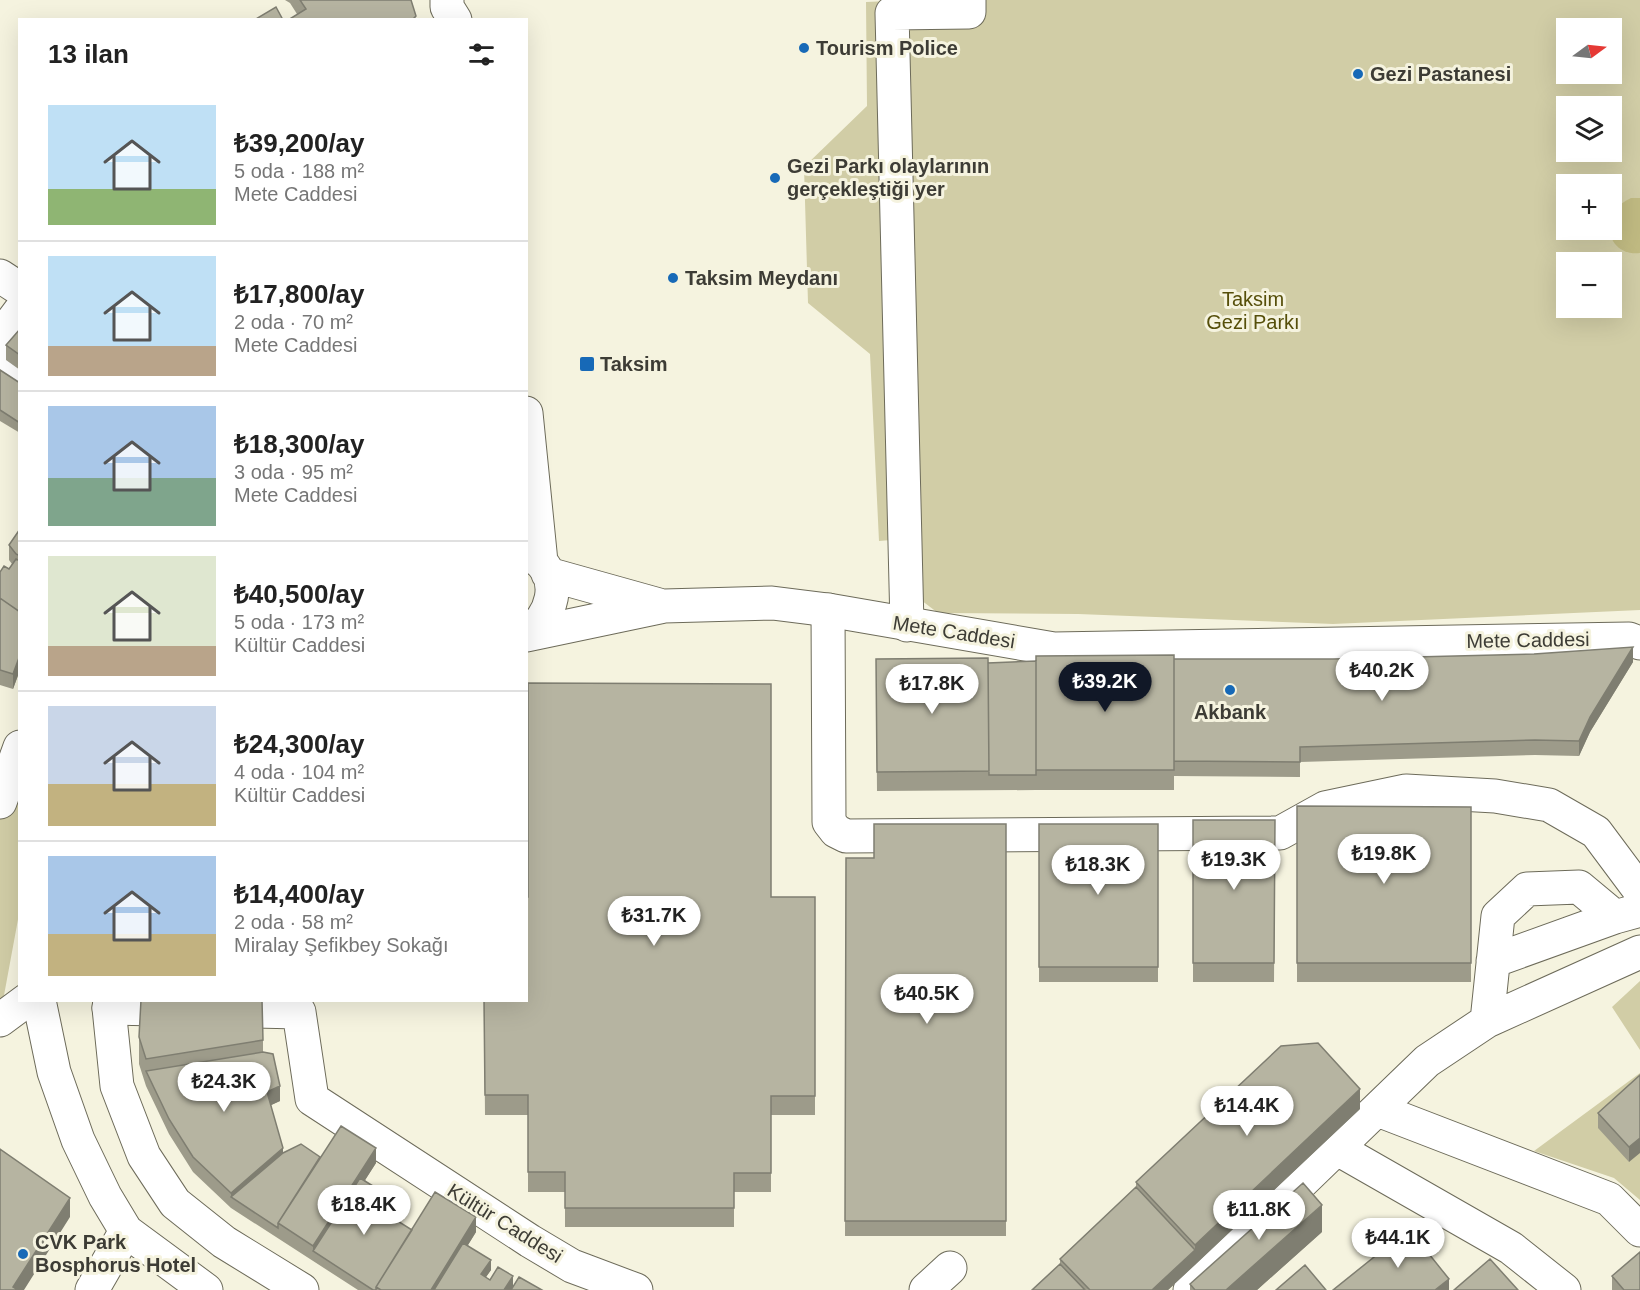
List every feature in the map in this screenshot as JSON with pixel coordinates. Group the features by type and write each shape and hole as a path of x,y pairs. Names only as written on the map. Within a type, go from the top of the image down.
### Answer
{"main road":[{"path":"908,625 892,13 969,12 969,0"},
{"path":"0,276 18,288"},
{"path":"0,338 18,314"},
{"path":"0,366 18,379"},
{"path":"528,436 539,562 552,588 551,602 546,616 537,627 528,633"},
{"path":"539,562 664,606"},
{"name":"Mete Caddesi","path":"664,606 772,603 828,610 1054,649 1546,639 1629,639 1640,643"},
{"path":"528,634 664,606"},
{"path":"828,610 829,822 836,831 846,836 1280,833 1325,808 1407,791 1495,796 1549,805 1596,832 1640,891"},
{"path":"0,802 18,752"},
{"path":"1487,1021 1498,916 1527,889 1579,887 1627,913"},
{"path":"1493,961 1627,913"},
{"path":"1190,1290 1427,1061 1487,1021 1640,952"},
{"path":"0,1020 24,1002"},
{"path":"39,1002 54,1072 78,1140 105,1196 126,1231 206,1290"},
{"path":"109,1004 117,1086 144,1156 175,1203 224,1242 302,1290"},
{"name":"Kültür Caddesi","path":"109,1004 299,1012 312,1099 572,1266 636,1290"},
{"path":"1378,1110 1609,1199 1640,1230"},
{"path":"1336,1148 1511,1248 1564,1290"},
{"path":"92,1290 126,1231"},
{"path":"926,1290 950,1268"}],"green space":[{"name":"Taksim Gezi Parkı","path":"912,0 1640,0 1640,610 1333,624 1078,614 938,613 917,597 915,538 879,541 870,354 808,303 804,167 867,106 866,2"},
{"path":"18,754 18,919 0,1017 0,798"},
{"path":"1640,981 1640,1050 1612,1007"},
{"path":"1640,1073 1640,1200 1614,1178 1534,1151"}],"shaded area":[{"path":"1631,198 1640,198 1640,253 1628,252 1619,248 1613,240 1622,240 1622,204"}],"building":[{"path":"300,0 411,0 416,16 414,18 291,18 306,9"},
{"path":"276,7 282,18 257,18"},
{"path":"18,331 18,354 6,345"},
{"path":"0,370 18,382 18,422 0,410"},
{"path":"18,532 18,555 9,545"},
{"path":"16,559 18,560 18,611 0,598 0,572 4,566 9,569"},
{"path":"0,598 18,611 18,660 13,674 0,670"},
{"path":"1633,647 1590,717 1579,741 1535,740 1300,747 1300,762 1174,761 1174,659 1333,659 1534,654"},
{"path":"1174,655 1174,770 1036,770 1036,656"},
{"path":"988,658 989,771 877,772 876,659"},
{"path":"1036,661 1036,775 989,775 988,663"},
{"path":"528,683 771,684 771,897 815,897 815,1096 771,1096 771,1173 734,1173 734,1208 565,1208 565,1172 528,1172 528,1095 485,1095 484,1002 528,1002"},
{"path":"1297,806 1471,807 1471,963 1297,963"},
{"path":"1193,820 1275,820 1274,963 1193,963"},
{"path":"874,824 1006,824 1006,1221 845,1221 846,858 874,858"},
{"path":"1039,824 1158,824 1158,967 1039,967"},
{"path":"141,1002 262,1002 263,1040 146,1059 139,1037"},
{"path":"1318,1043 1360,1089 1195,1245 1136,1182 1281,1046"},
{"path":"263,1052 273,1054 280,1086 267,1092 283,1148 231,1193 193,1157 169,1119 146,1071"},
{"path":"1640,1075 1640,1138 1629,1147 1598,1113"},
{"path":"341,1126 376,1148 313,1246 278,1223"},
{"path":"301,1144 320,1157 278,1223 278,1228 231,1197 283,1153"},
{"name":"CVK Park Bosphorus Hotel","path":"0,1149 70,1198 13,1287 18,1290 0,1290"},
{"path":"360,1178 394,1199 385,1213 412,1230 376,1290 313,1251"},
{"path":"1303,1183 1322,1205 1226,1290 1195,1290 1190,1284"},
{"path":"1136,1187 1195,1250 1152,1290 1090,1290 1060,1259"},
{"path":"435,1192 476,1217 431,1290 381,1290 376,1287"},
{"path":"1409,1229 1449,1279 1435,1290 1333,1290"},
{"path":"463,1243 491,1260 481,1274 490,1280 498,1267 513,1276 504,1290 434,1290"},
{"path":"1640,1252 1640,1290 1624,1290 1612,1276"},
{"path":"1490,1259 1518,1290 1454,1290"},
{"path":"1060,1264 1085,1290 1032,1290"},
{"path":"1305,1265 1326,1290 1276,1290"},
{"path":"519,1277 542,1290 511,1290"}],"place":[{"name":"Tourism Police","path":"804,48"},
{"name":"Gezi Pastanesi","path":"1358,74"},
{"name":"Gezi Parkı olaylarının gerçekleştiği yer","path":"775,178"},
{"name":"Taksim Meydanı","path":"673,278"},
{"name":"Taksim","path":"587,364"},
{"name":"Akbank","path":"1230,690"},
{"name":"CVK Park Bosphorus Hotel","path":"23,1254"}]}
